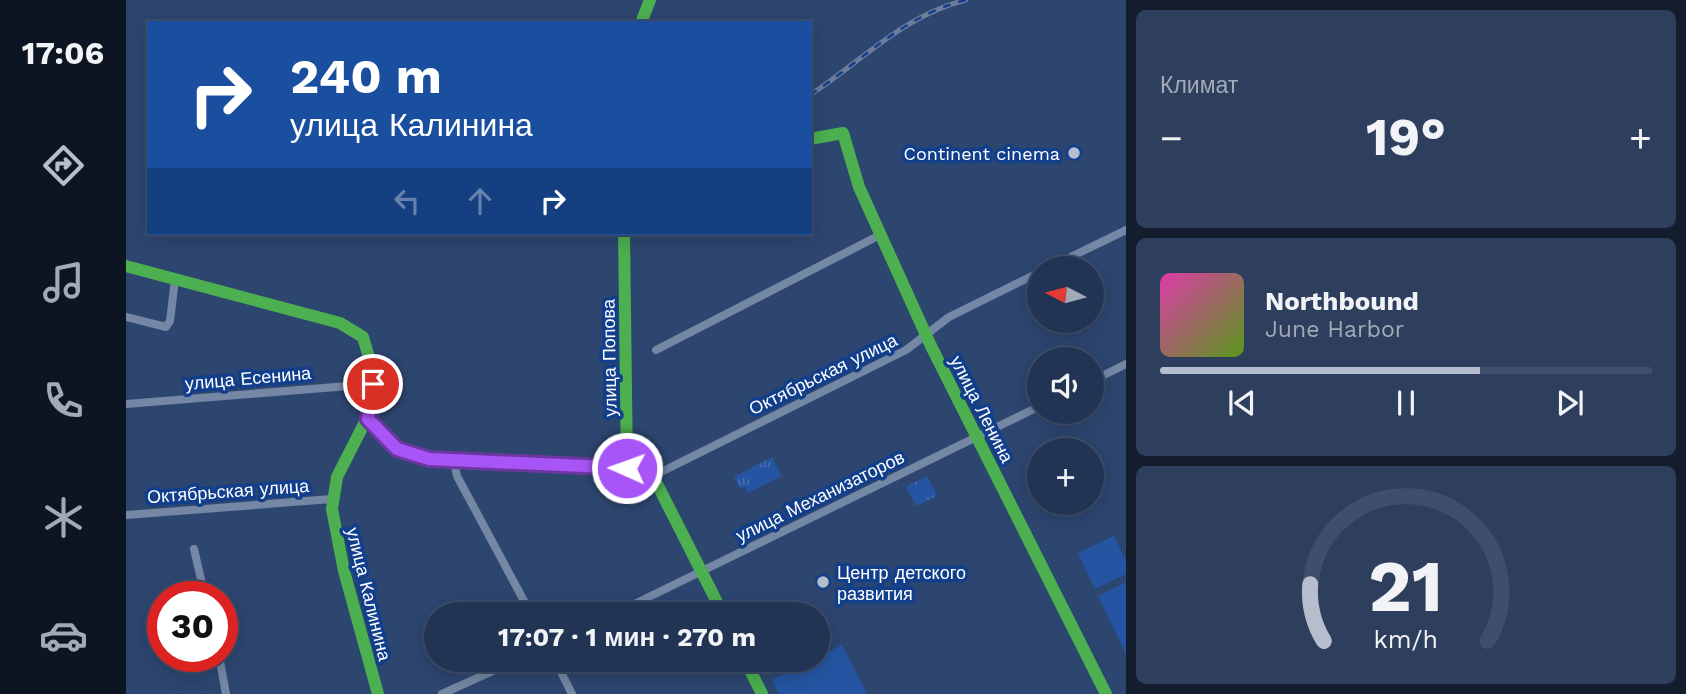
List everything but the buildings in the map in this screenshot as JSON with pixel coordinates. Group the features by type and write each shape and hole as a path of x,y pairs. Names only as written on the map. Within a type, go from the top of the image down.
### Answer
{"street":[{"path":"642,21 650,0"},
{"name":"улица Ленина","path":"812,139 843,133 850,163 926,336 1106,694"},
{"path":"1073,256 1126,230"},
{"name":"улица Попова","path":"624,235 627,468"},
{"path":"656,350 880,235"},
{"name":"улица Калинина","path":"126,266 354,328 369,348 373,384 368,419 340,471 332,499 335,535 378,694"},
{"name":"Октябрьская улица","path":"651,475 906,350 948,317 1027,278"},
{"path":"126,317 166,327 170,321 175,279"},
{"path":"1104,375 1126,364"},
{"name":"улица Есенина","path":"126,404 373,384"},
{"name":"улица Механизаторов","path":"639,602 1027,412"},
{"path":"368,419 391,444 406,453 454,461 627,468 651,475"},
{"path":"628,447 635,461 651,475 717,602"},
{"path":"454,461 457,476 525,602"},
{"name":"Октябрьская улица","path":"126,515 332,499"},
{"path":"194,549 201,581"},
{"path":"222,672 226,694"},
{"path":"442,694 491,672"},
{"path":"561,672 572,694"},
{"path":"751,672 762,694"}],"green space":[{"path":"772,457 782,476 748,493 745,487 740,489 734,477"},
{"path":"927,476 937,496 916,506 906,487"},
{"path":"1114,536 1126,561 1126,574 1095,589 1078,553"},
{"path":"1126,582 1126,654 1098,596"},
{"path":"842,645 867,694 779,694 772,680 788,672 830,672 830,651"}],"railway":[{"path":"812,94 903,28 923,16 966,0"}],"traffic: fast":[{"path":"642,21 650,0"},
{"path":"812,139 843,133 859,187 931,346 1106,694"},
{"path":"624,235 627,468 644,470 653,476 717,602"},
{"path":"126,266 340,323 363,337 372,368 370,412 337,477 332,509 344,571 378,694"},
{"path":"751,672 762,694"}],"place":[{"name":"Continent cinema","path":"1074,153"},
{"name":"Центр детского развития","path":"823,582"}],"route":[{"path":"373,384 368,419 397,449 416,457 627,468"}]}
